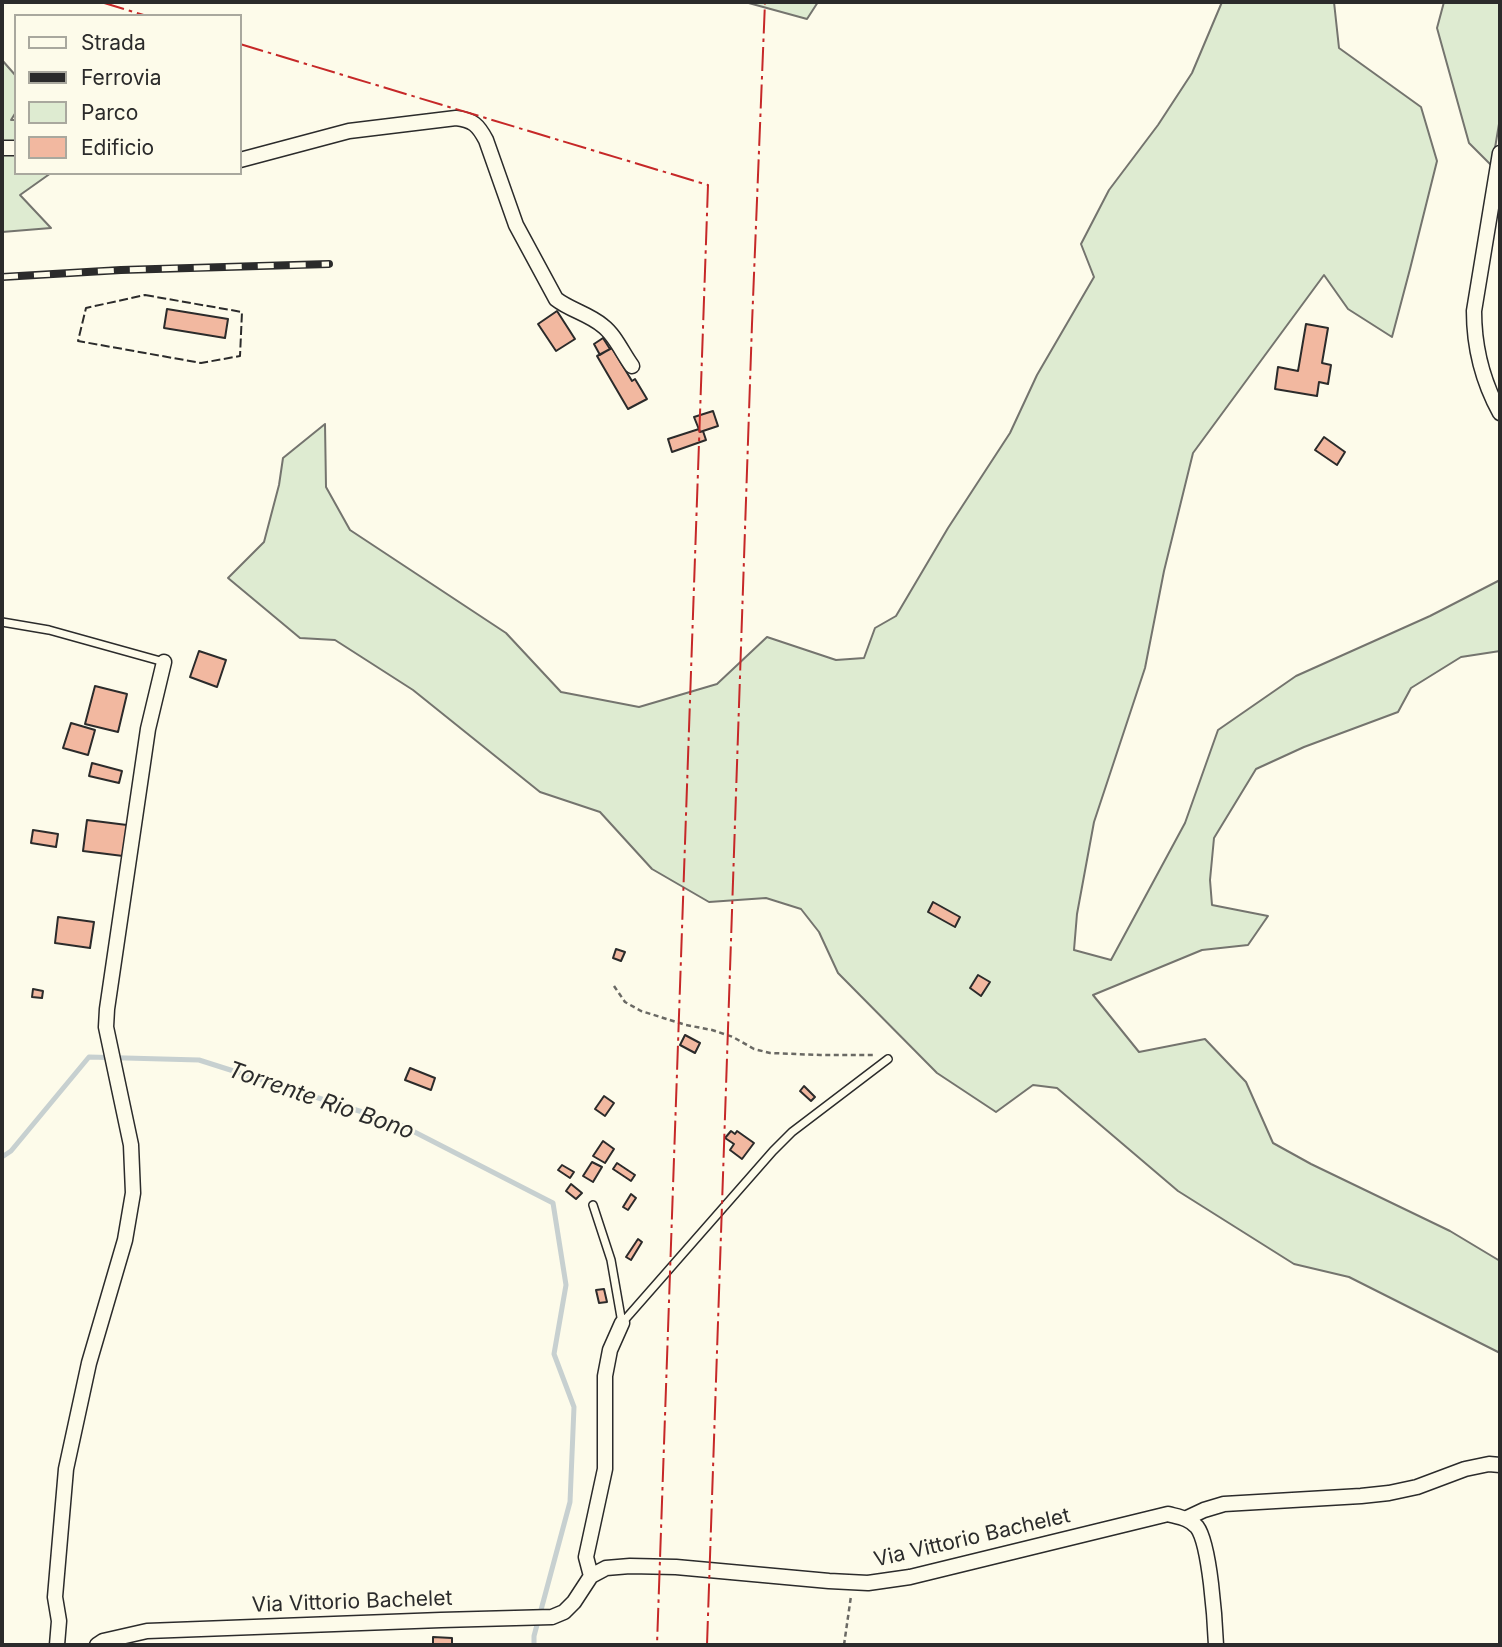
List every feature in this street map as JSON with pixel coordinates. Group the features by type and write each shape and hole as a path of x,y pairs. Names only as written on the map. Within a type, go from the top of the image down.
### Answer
{"street":[{"path":"242,159 349,131 456,118 467,120 479,127 486,140 516,225 556,299 606,328 632,366"},
{"path":"1500,153 1474,310 1474,333 1484,376 1500,413"},
{"path":"57,1645 59,1621 55,1597 66,1469 89,1363 125,1240 133,1193 131,1145 106,1027 107,1009 148,729 164,662"},
{"path":"591,1576 586,1557 606,1469 606,1376 610,1350 622,1323"},
{"path":"1216,1645 1204,1543 1198,1528 1187,1518 1224,1504 1389,1493 1418,1487 1465,1469 1489,1464 1500,1465"},
{"name":"Via Vittorio Bachelet","path":"97,1645 103,1641 147,1631 552,1617 564,1612 574,1602 591,1576 606,1568 630,1566 676,1567 868,1583 910,1577 1168,1514 1187,1518"}],"lane":[{"path":"2,622 49,631 164,662"},
{"path":"622,1323 792,1132 888,1059"},
{"path":"593,1205 611,1260 622,1323"}],"path":[{"path":"614,986 625,1002 641,1011 733,1037 754,1049 770,1053 878,1054 888,1059"},
{"path":"844,1645 853,1582"}],"green space":[{"path":"745,2 818,2 807,19"},
{"path":"1222,2 1334,2 1339,48 1421,107 1437,161 1392,337 1348,309 1324,275 1193,453 1164,571 1145,668 1094,822 1077,914 1074,950 1111,960 1185,823 1218,730 1296,676 1430,616 1500,580 1500,651 1461,657 1411,688 1398,712 1304,747 1256,769 1214,838 1210,880 1212,905 1268,916 1248,945 1202,950 1093,995 1139,1052 1205,1039 1246,1082 1273,1143 1450,1231 1500,1261 1500,1353 1349,1277 1294,1264 1178,1191 1057,1088 1033,1085 996,1112 937,1073 838,973 819,932 801,909 766,898 709,902 652,869 600,812 540,792 413,690 335,640 300,638 228,578 264,542 283,458 325,424 326,487 350,530 506,633 561,692 639,707 717,684 767,637 836,660 864,658 875,628 896,616 948,528 1010,433 1037,375 1094,277 1081,244 1109,190 1158,125 1192,73"},
{"path":"1444,2 1500,2 1500,118 1492,166 1469,143 1437,28"},
{"path":"2,60 14,74 14,115 11,120 14,120 14,175 48,175 20,195 51,228 2,232"}],"building":[{"path":"167,309 228,319 225,338 164,328"},
{"path":"557,311 575,339 556,351 538,324"},
{"path":"1306,324 1328,328 1322,363 1331,365 1328,384 1319,382 1317,396 1275,389 1278,367 1298,371"},
{"path":"603,338 610,349 600,355 594,344"},
{"path":"612,348 632,381 635,379 647,399 628,409 597,356"},
{"path":"713,411 718,426 700,432 694,417"},
{"path":"699,429 700,432 703,431 706,440 672,452 668,439"},
{"path":"1324,437 1345,452 1337,465 1315,450"},
{"path":"199,651 226,660 217,687 190,677"},
{"path":"95,686 127,694 118,732 85,724"},
{"path":"71,723 95,730 88,755 63,748"},
{"path":"92,763 122,771 119,783 89,776"},
{"path":"87,820 127,825 123,856 83,851"},
{"path":"33,830 58,834 56,847 31,843"},
{"path":"933,902 960,917 955,927 928,912"},
{"path":"58,917 94,922 90,948 55,943"},
{"path":"616,949 625,952 621,961 613,958"},
{"path":"978,975 990,982 981,996 970,988"},
{"path":"33,989 43,991 42,998 32,997"},
{"path":"685,1035 700,1043 695,1053 680,1045"},
{"path":"410,1068 435,1078 431,1090 405,1080"},
{"path":"804,1086 815,1097 811,1101 800,1091"},
{"path":"604,1096 614,1103 605,1116 595,1109"},
{"path":"731,1131 735,1134 737,1131 754,1143 742,1159 730,1150 734,1144 725,1138"},
{"path":"603,1141 614,1149 605,1163 593,1156"},
{"path":"592,1162 602,1167 593,1182 583,1176"},
{"path":"617,1163 635,1175 631,1181 613,1169"},
{"path":"562,1165 574,1172 570,1178 558,1170"},
{"path":"571,1184 582,1193 576,1199 566,1191"},
{"path":"631,1194 636,1198 628,1210 623,1207"},
{"path":"638,1239 642,1242 631,1260 626,1257"},
{"path":"604,1289 607,1302 599,1303 596,1290"},
{"path":"433,1637 452,1638 452,1645 433,1645"}],"waterway":[{"name":"Torrente Rio Bono","path":"2,1157 11,1151 89,1057 199,1060 397,1123 553,1203 566,1285 554,1354 574,1407 570,1502 534,1636 534,1645"}],"railway":[{"path":"2,277 121,270 329,264"}],"fence":[{"path":"145,295 242,312 240,356 201,363 78,341 86,308 145,295"}],"power":[{"path":"101,2 140,14"},
{"path":"707,1645 765,2"},
{"path":"242,45 708,185 657,1645"}]}
